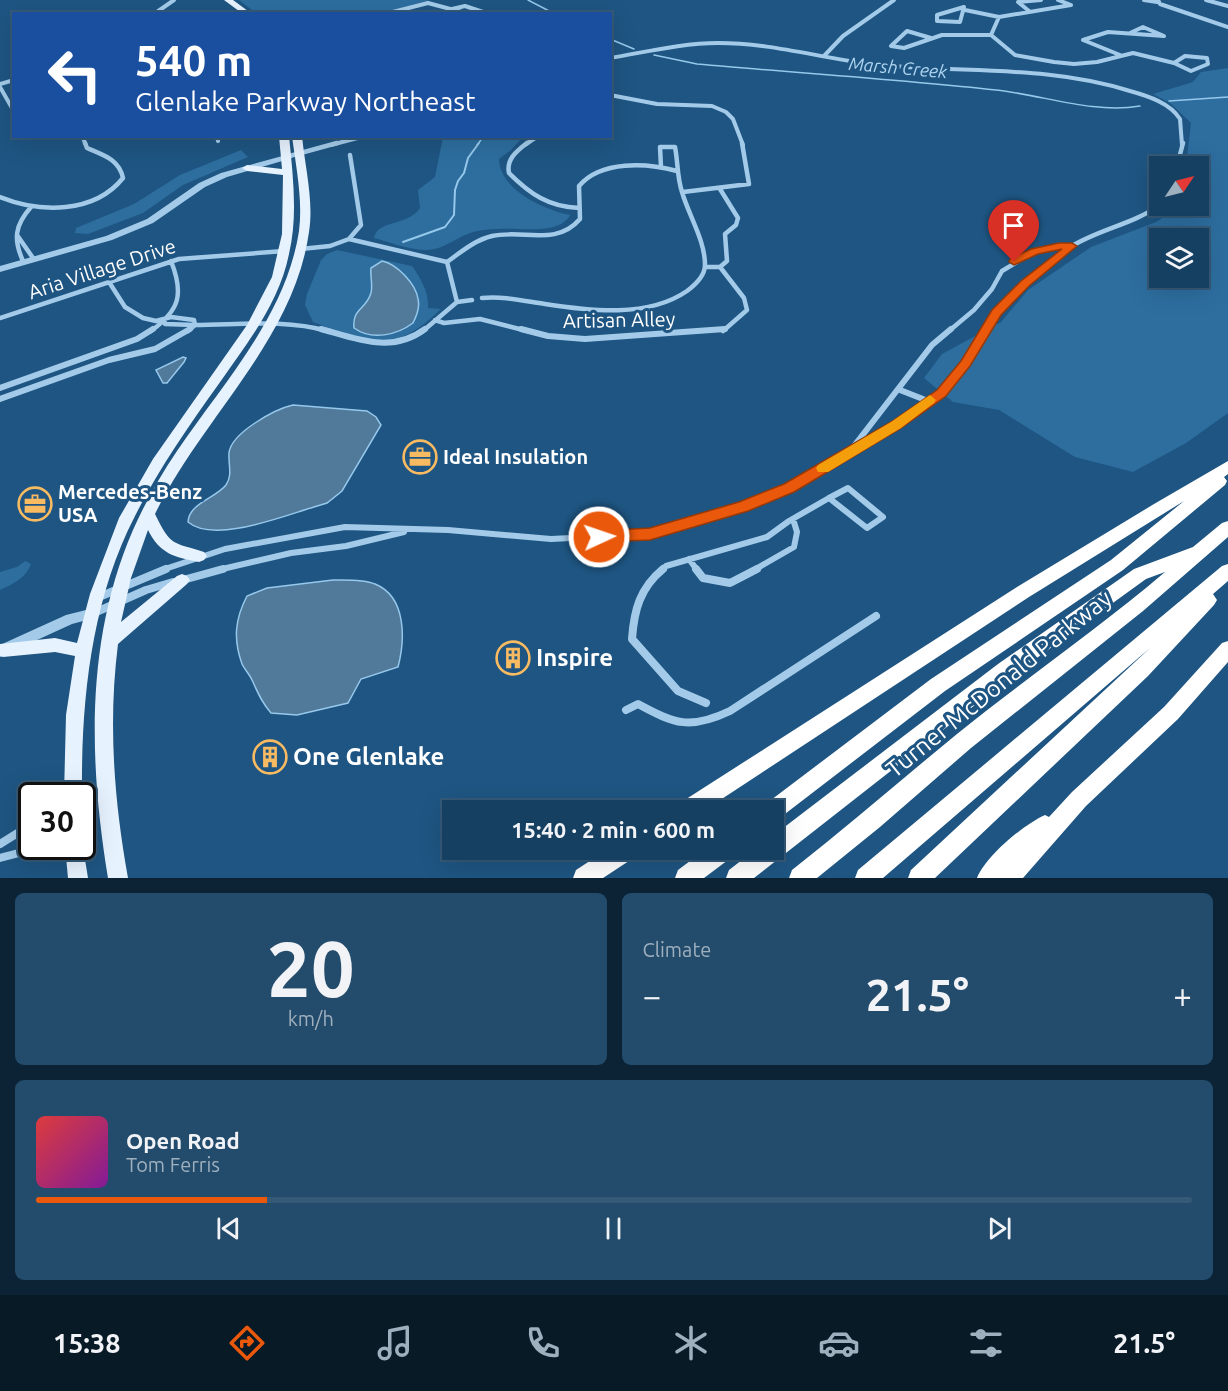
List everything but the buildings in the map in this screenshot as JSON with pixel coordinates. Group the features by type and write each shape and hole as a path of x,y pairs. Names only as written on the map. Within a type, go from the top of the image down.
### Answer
{"highway":[{"path":"702,800 1003,606 1228,467"},
{"path":"784,802 938,685 1117,565 1228,472"},
{"name":"Turner McDonald Parkway","path":"800,878 873,820 964,741 1137,606 1228,527"},
{"path":"784,840 1005,670 1140,574 1204,549"},
{"path":"866,878 1228,571"},
{"path":"919,878 1141,670 1228,579"},
{"path":"988,878 1009,854 1079,799 1171,713 1228,649"},
{"path":"1008,878 1079,799"},
{"path":"586,876 610,860"},
{"path":"686,878 710,860"},
{"path":"737,878 759,860"}],"main road":[{"path":"228,0 246,12"},
{"path":"241,0 259,12"},
{"path":"70,782 74,715 83,651 118,538 144,484 255,323 277,280 286,250 290,212 284,138"},
{"path":"118,878 110,840 103,770 102,709 118,601 148,514 163,485 271,323 292,280 301,249 304,220 297,138"},
{"path":"247,168 286,171"},
{"path":"148,514 160,541 172,551 199,556"},
{"path":"111,640 182,580"},
{"path":"1,651 55,645 83,651"},
{"path":"76,860 78,878"}],"street":[{"path":"157,12 174,0"},
{"path":"824,56 843,36 894,0"},
{"path":"1030,11 1018,2 1041,0"},
{"path":"965,10 960,22 937,21 937,15 963,7 965,10 999,17 1071,5 1058,0"},
{"path":"1144,0 1157,1 1228,27"},
{"path":"1206,0 1228,6"},
{"path":"393,12 428,3 462,12"},
{"path":"451,9 465,6 483,12"},
{"path":"991,35 999,17"},
{"path":"1120,55 1083,40 1108,32 1164,36 1143,27 1130,33"},
{"path":"931,38 907,31 891,46 904,48 942,35 991,35 1015,55 1054,63 1097,62 1133,53 1174,63 1191,71 1208,64 1207,58 1185,56 1174,63"},
{"path":"612,58 717,43 756,44 900,67 1054,73 1108,82 1149,98 1168,107 1178,115 1183,123 1181,156"},
{"path":"0,86 12,108"},
{"path":"612,95 657,104 712,106 726,112 733,119 742,141 749,184 682,192"},
{"path":"0,197 31,207 89,202 108,194 119,186 123,178 122,170 117,161 87,148 83,138"},
{"path":"0,269 109,238 150,221 202,185 247,168 357,138"},
{"path":"536,138 509,160 507,169 509,173 545,203 558,207 579,208"},
{"path":"482,298 501,297 572,308 655,306 683,296 699,281 705,267 698,228 682,192 677,171 676,148 673,146 660,147 661,168"},
{"path":"301,249 330,246 349,239 362,225 350,155"},
{"path":"349,239 447,262 491,236 545,236 564,232 577,225 580,219 579,184 599,171 623,166 677,171"},
{"path":"705,267 720,267 727,261 725,234 736,225 738,218 720,189"},
{"path":"23,261 15,243 17,224 31,207"},
{"path":"1,651 96,605 123,585 199,556 225,549 345,527 448,530 551,539 650,534 752,503 789,488 896,425 941,393 965,363 997,312 1025,283 1072,246 1149,213"},
{"path":"17,235 33,258"},
{"path":"17,248 26,245"},
{"path":"849,453 900,390 932,345 974,310 992,289 1002,271 1035,251 1072,246"},
{"name":"Aria Village Drive","path":"0,318 171,261 196,256 286,250"},
{"path":"0,388 137,339 150,332 177,305 181,286 171,261"},
{"path":"447,262 457,302"},
{"name":"Artisan Alley","path":"435,320 444,323 480,319 548,336 585,339 723,331 747,310 744,298 720,267"},
{"path":"109,282 125,307 148,320 164,319"},
{"path":"164,319 165,324 188,326 271,323 313,328 372,343 397,343 420,334 457,302 472,300"},
{"path":"0,399 109,360 151,350 184,335 195,325"},
{"path":"900,390 928,401"},
{"path":"706,703 678,691 632,639 633,609 642,590 654,574 666,566 767,537 793,519 829,498 848,488 883,517 867,528 829,498"},
{"path":"689,560 703,578 730,583 786,554 794,547 797,532 793,519"},
{"path":"96,605 118,601 146,590 233,566 291,553 346,546 411,530"},
{"path":"626,710 638,704 676,724 708,723 876,616"},
{"path":"0,844 18,833"},
{"path":"0,858 18,854"}],"shaded area":[{"path":"239,0 430,0 387,12 255,12"},
{"path":"1228,68 1228,413 1186,443 1133,472 1075,457 999,410 953,402 924,378 942,354 1001,322 1028,290 1091,247 1156,222 1165,216 1209,216 1209,156 1187,156 1191,123 1170,103 1153,94 1193,82 1201,72"},
{"path":"443,138 522,138 499,159 501,170 507,180 515,189 536,203 570,215 565,222 557,226 479,231 428,250 374,238 381,228 408,218 420,208 418,190 435,177"},
{"path":"241,150 248,157 183,185 143,213 88,234 75,233 76,228 134,204 180,175"},
{"path":"337,250 412,266 426,291 428,308 441,309 412,332 388,340 362,338 313,322 305,305 307,294 321,260 327,254"},
{"path":"382,261 394,266 410,281 416,293 418,308 413,323 407,327 400,331 376,335 354,328 354,321 371,293 371,268"},
{"path":"183,357 186,358 184,362 167,383 163,383 156,370"},
{"path":"293,405 367,411 376,417 381,425 342,491 327,503 249,526 214,530 200,528 188,522 190,515 198,505 226,485 230,473 229,453 237,438 265,417"},
{"path":"25,561 31,564 26,573 14,583 0,590 0,572 17,567"},
{"path":"333,580 370,582 385,590 393,599 401,620 402,632 398,667 361,679 348,703 297,715 271,713 260,698 239,655 236,638 243,604 247,596 267,588"}],"waterway":[{"name":"Marsh Creek","path":"528,0 551,12"},
{"name":"Marsh Creek","path":"612,40 634,49"},
{"name":"Marsh Creek","path":"654,55 697,64 1014,92 1104,108 1140,106"},
{"name":"Marsh Creek","path":"1169,101 1228,97"},
{"path":"477,145 482,138"},
{"path":"403,242 445,227 454,215 455,190 458,181 464,173 468,158 479,143"}],"slow traffic":[{"path":"823,468 896,425 930,400"}],"place":[{"name":"Ideal Insulation","path":"420,457"},
{"name":"Mercedes-Benz USA","path":"35,504"},
{"name":"Inspire","path":"513,658"},
{"name":"One Glenlake","path":"270,757"}],"route":[{"path":"599,537 650,534 743,507 789,488 896,425 941,393 965,363 997,312 1025,283 1072,246 1035,251 1014,262"}]}
